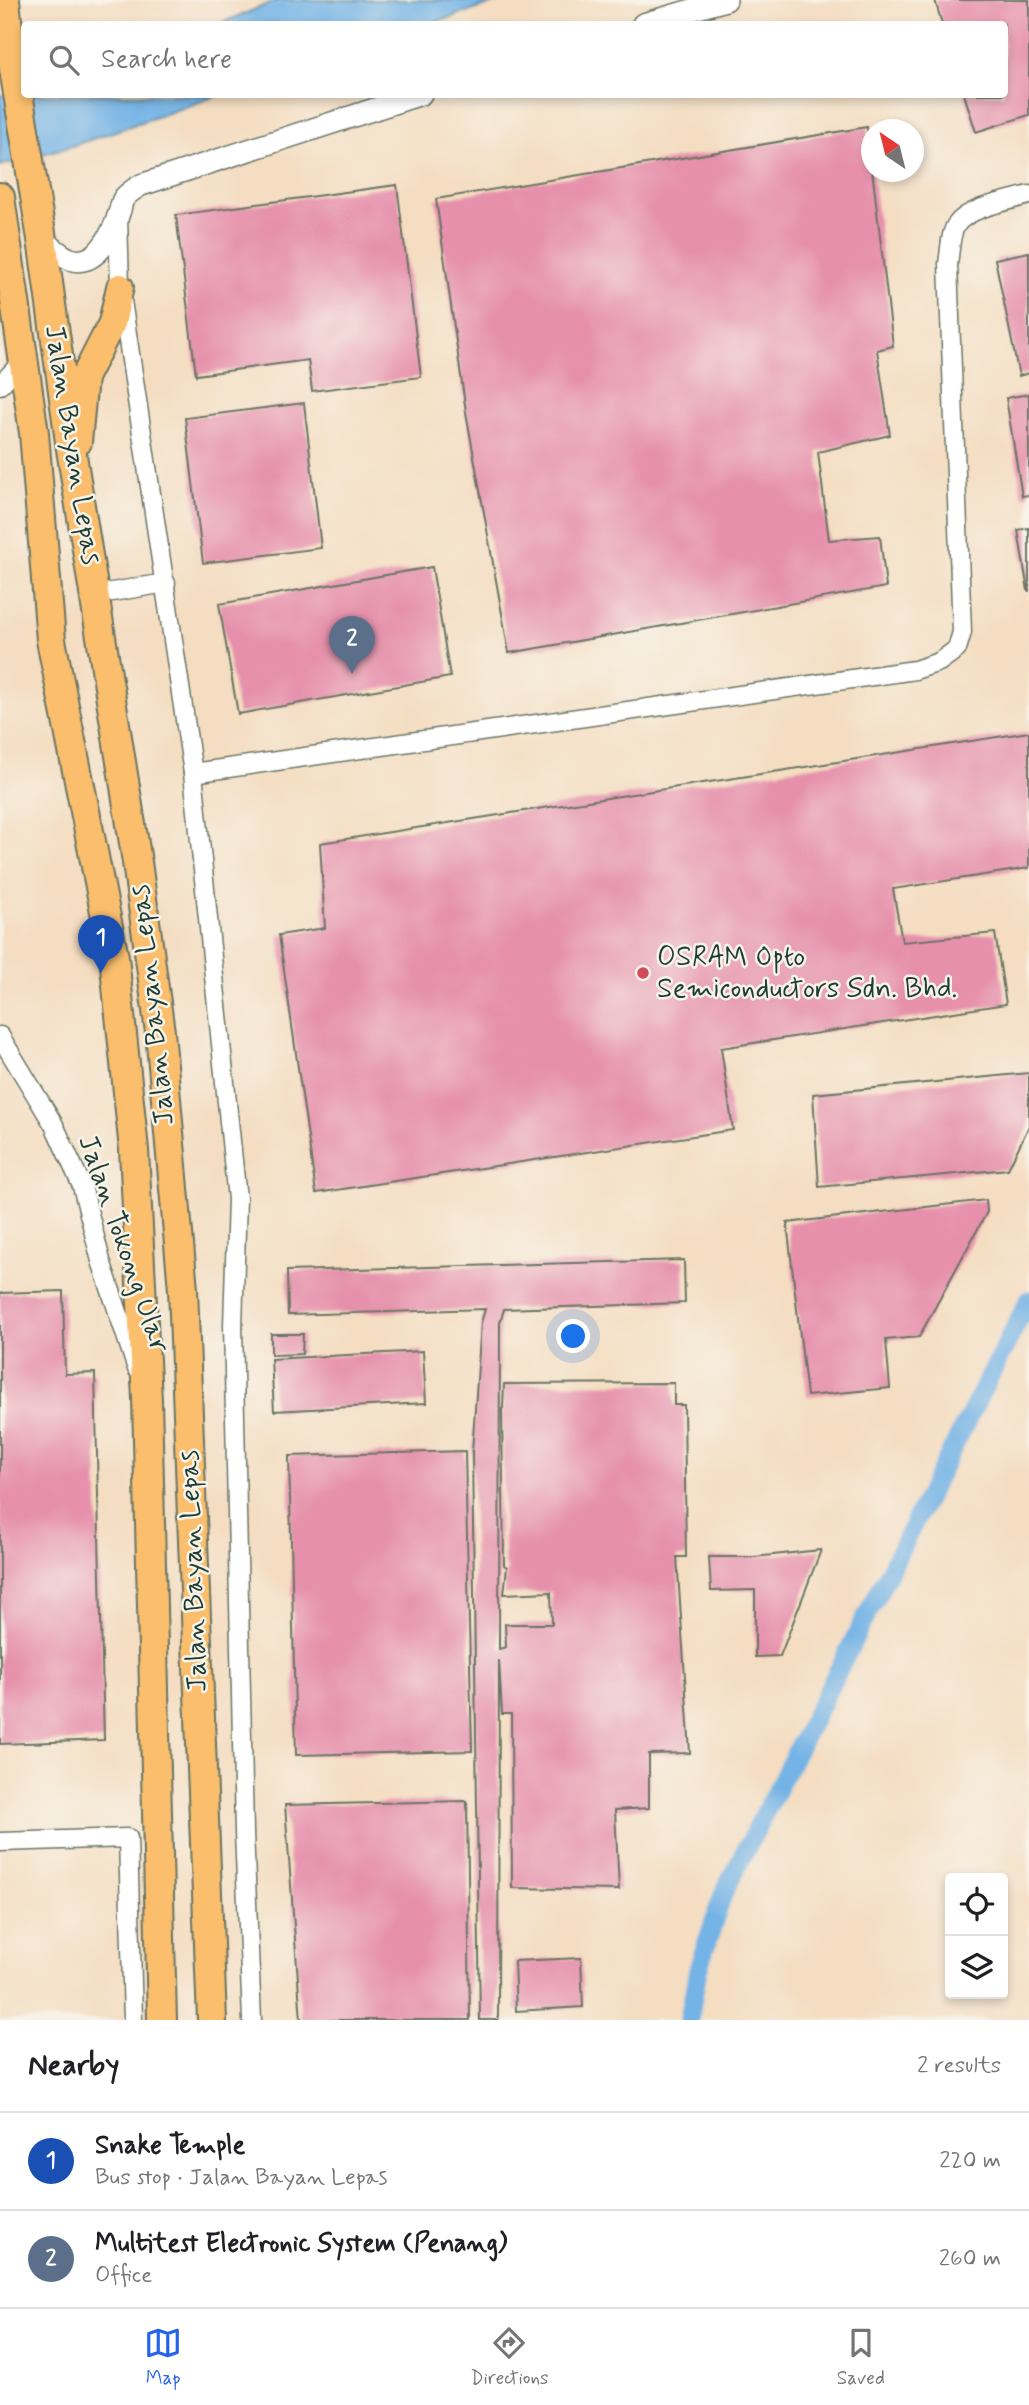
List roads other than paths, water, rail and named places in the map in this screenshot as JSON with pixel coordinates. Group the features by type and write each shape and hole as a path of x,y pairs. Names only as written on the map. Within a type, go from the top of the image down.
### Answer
{"highway":[{"name":"Jalan Bayan Lepas","path":"5,0 137,862 156,1006 183,1289 212,2020"},
{"name":"Jalan Bayan Lepas","path":"0,197 34,433 51,640 114,957 134,1150 147,1399 162,2020"}],"main road":[{"path":"77,481 78,422 84,378 112,323 120,287"}],"street":[{"path":"653,21 726,0"},
{"path":"42,239 68,258 84,260 98,252 118,216 123,200 131,191 162,176 408,98"},
{"path":"193,773 915,670 939,662 957,649 962,632 948,264 955,226 966,215 1029,195"},
{"path":"118,216 120,287 193,773 237,1199 233,1326 244,1832 252,2020"},
{"path":"0,385 24,360"},
{"path":"94,595 166,583"},
{"name":"Jalan Tokong Ular","path":"0,1036 54,1125 82,1186 102,1261 147,1399"},
{"path":"0,1842 128,1838 133,2020"}],"water":[{"path":"278,0 505,0 438,21 226,21"},
{"path":"21,90 21,98 210,98 75,145 0,166 0,96"}],"waterway":[{"path":"689,2020 698,1969 724,1892 1029,1300"}],"place":[{"name":"Multitest Electronic System (Penang)","path":"352,674"},
{"name":"Snake Temple","path":"101,973"},
{"name":"OSRAM Opto Semiconductors Sdn. Bhd.","path":"643,973"}]}
